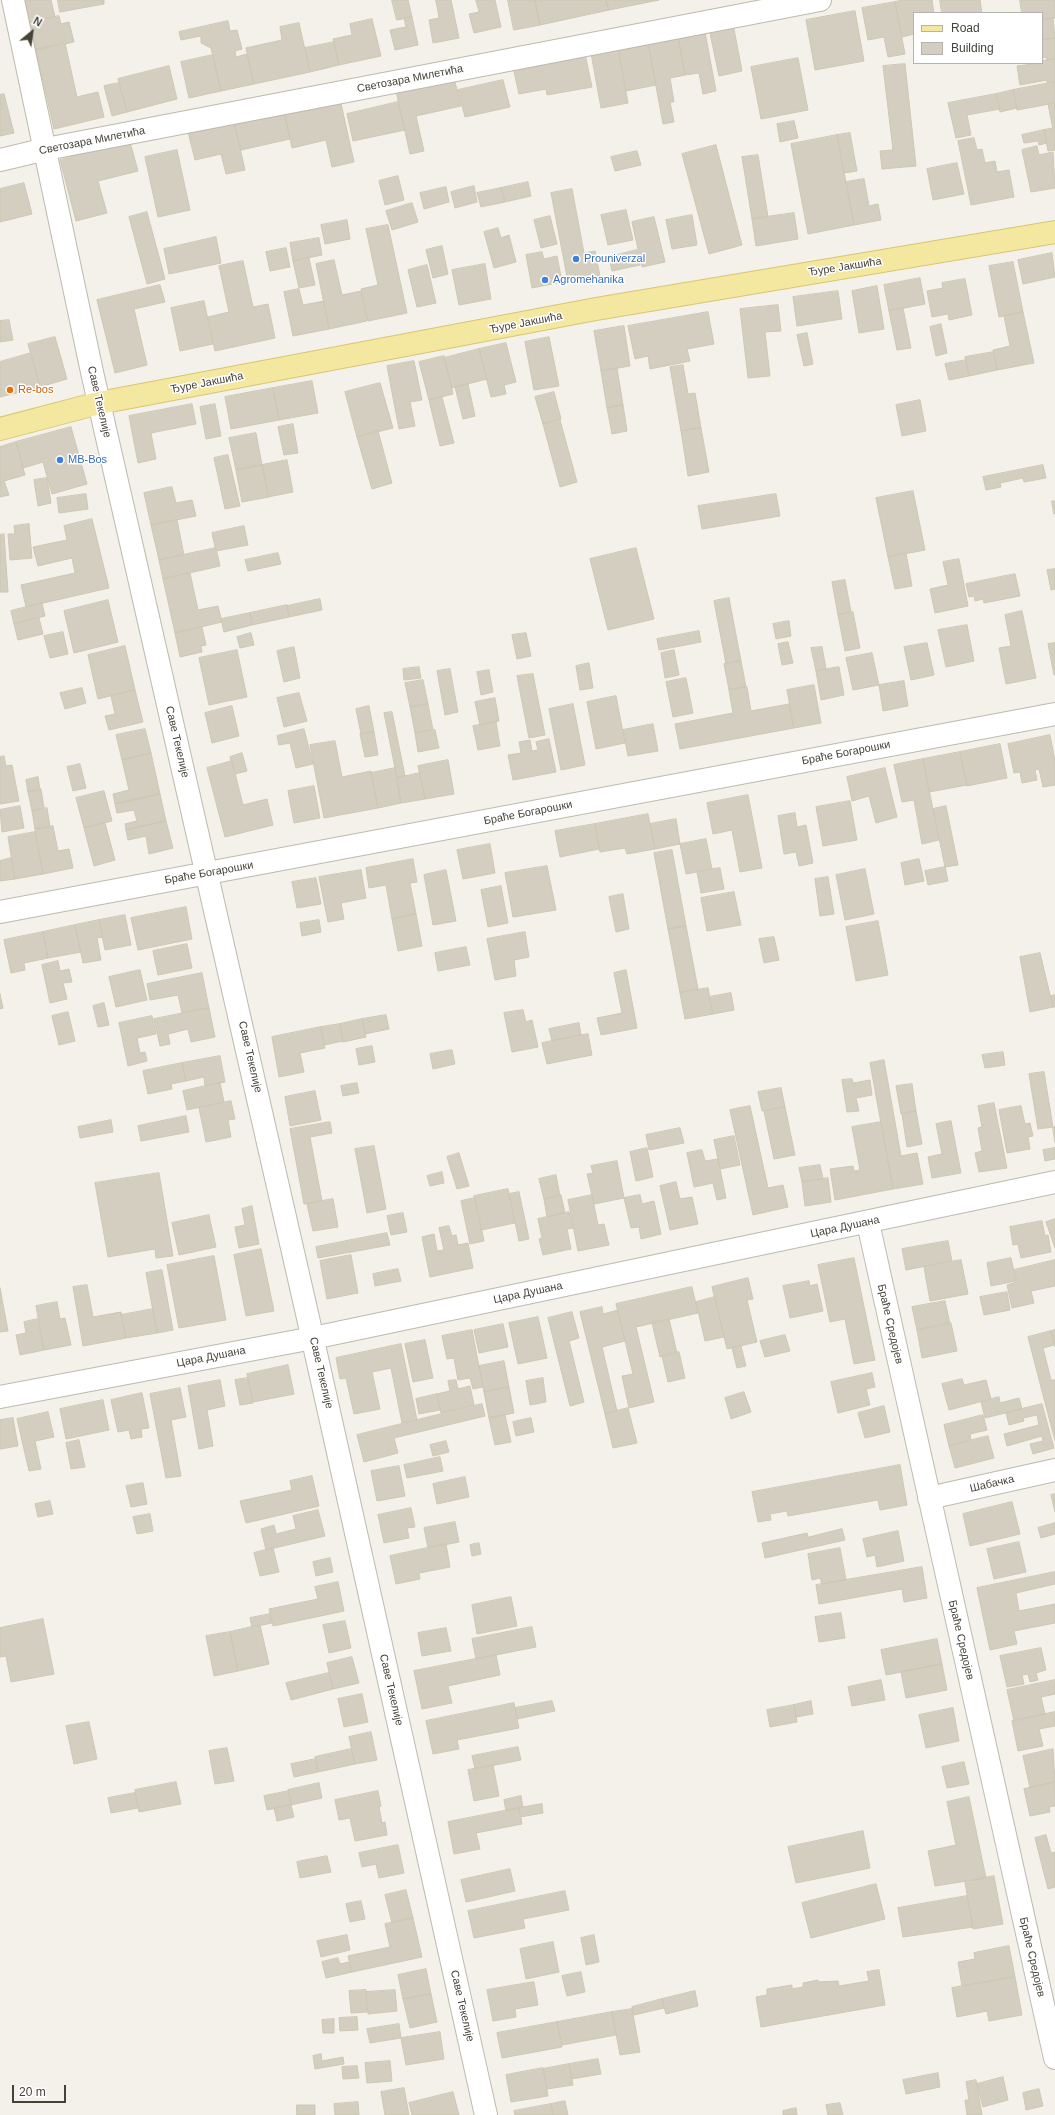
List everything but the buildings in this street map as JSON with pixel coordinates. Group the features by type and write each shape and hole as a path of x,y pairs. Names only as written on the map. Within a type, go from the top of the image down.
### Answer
{"main road":[{"name":"Ђуре Јакшића","path":"0,429 99,403 604,308 1055,232"}],"street":[{"name":"Саве Текелије","path":"12,0 46,149 99,403 313,1338 486,2115"},
{"name":"Светозара Милетића","path":"0,160 46,149 820,0"},
{"name":"Браће Богарошки","path":"0,912 1055,714"},
{"name":"Цара Душана","path":"0,1397 313,1338 868,1223 1055,1182"},
{"name":"Браће Средојев","path":"868,1223 1055,2058"},
{"name":"Шабачка","path":"929,1498 1055,1470"}],"place":[{"name":"Prouniverzal","path":"576,259"},
{"name":"Agromehanika","path":"545,280"},
{"name":"Re-bos","path":"10,390"},
{"name":"MB-Bos","path":"60,460"}]}
